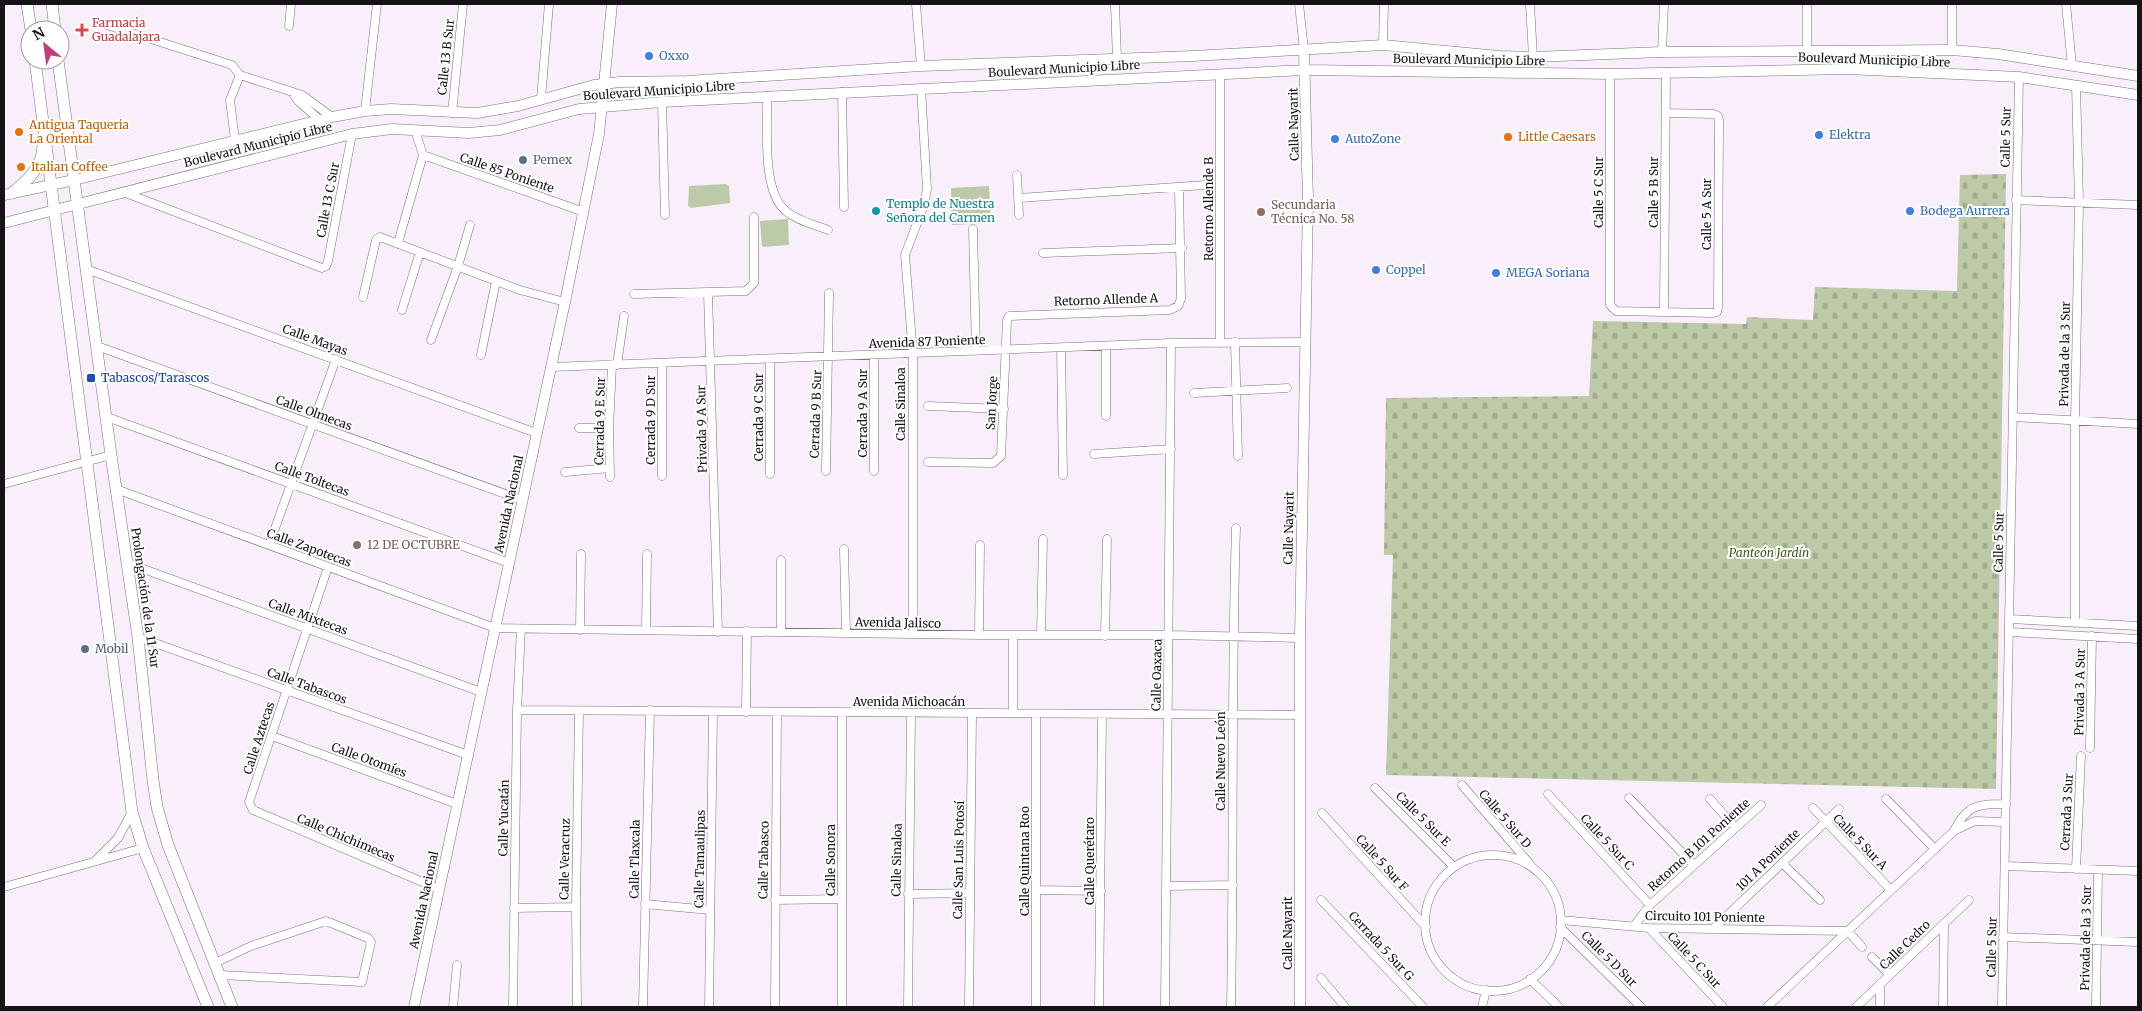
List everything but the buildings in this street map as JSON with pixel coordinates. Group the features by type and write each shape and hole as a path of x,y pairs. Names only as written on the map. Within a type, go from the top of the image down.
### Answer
{"main road":[{"path":"27,4 29,20"},
{"path":"52,4 54,20"},
{"name":"Avenida Nacional","path":"414,1007 584,212 599,134 612,4"},
{"name":"Boulevard Municipio Libre","path":"8,194 52,186 319,119 365,111 413,110 452,113 499,110 603,83 688,81 921,66 1117,59 1383,45 1499,56 1533,57 1662,52 1952,50 1998,54 2138,76"},
{"name":"Calle Nayarit","path":"1300,1007 1300,638 1308,201 1304,50"},
{"path":"36,70 132,812 143,848 208,1007"},
{"name":"Prolongación de la 11 Sur","path":"59,70 111,455 138,637 157,807 168,845 232,1007"},
{"name":"Boulevard Municipio Libre","path":"4,223 352,134 392,129 469,133 500,130 579,108 662,102 1306,70 1610,74 1848,70 2018,77 2138,95"},
{"path":"8,194 28,180 40,163 44,127"}],"street":[{"path":"289,26 291,4"},
{"path":"365,111 377,4"},
{"name":"Calle 13 B Sur","path":"452,113 463,4"},
{"path":"541,99 549,4"},
{"path":"916,4 921,66"},
{"path":"1115,4 1117,59"},
{"path":"1299,4 1304,50"},
{"path":"1383,45 1384,4"},
{"path":"1530,4 1533,57"},
{"path":"1662,52 1664,4"},
{"path":"1807,4 1807,52"},
{"path":"1952,4 1952,50"},
{"path":"2066,4 2072,66"},
{"path":"104,24 232,65 240,75 302,95 332,117"},
{"name":"Calle 5 B Sur","path":"1664,311 1666,73"},
{"name":"Retorno Allende B","path":"1220,74 1220,343"},
{"name":"Calle 5 C Sur","path":"1610,74 1610,305 1612,309 1616,310 1664,311"},
{"path":"235,140 230,100 240,75"},
{"name":"Calle 5 Sur","path":"2002,1007 2018,77"},
{"name":"Privada de la 3 Sur","path":"2075,623 2075,421 2079,203 2076,85"},
{"name":"Calle Sinaloa","path":"912,634 913,354 905,255 924,205 927,189 921,88"},
{"path":"292,92 298,101 319,119"},
{"path":"842,92 844,207"},
{"path":"767,96 769,173 777,200 788,213 828,230"},
{"path":"662,102 665,215"},
{"name":"Calle 5 A Sur","path":"1664,311 1716,312 1718,116 1714,114 1666,113"},
{"path":"398,243 423,155 414,130"},
{"name":"Calle 13 C Sur","path":"123,192 322,268 326,266 328,261 352,134"},
{"name":"Calle 85 Poniente","path":"423,155 584,212"},
{"path":"1017,175 1019,215"},
{"path":"1019,198 1205,185"},
{"name":"Retorno Allende A","path":"1006,350 1007,320 1009,316 1014,314 1170,310 1178,306 1181,299 1182,248 1179,188"},
{"path":"2016,200 2138,205"},
{"path":"634,294 746,291 754,283 754,217"},
{"path":"431,340 458,266 470,225"},
{"path":"973,229 976,351"},
{"path":"362,297 376,240 380,237 520,290 565,302"},
{"path":"1043,253 1182,248"},
{"path":"402,310 420,252"},
{"name":"Calle Mayas","path":"86,269 536,433"},
{"path":"481,354 496,281"},
{"name":"Privada 9 A Sur","path":"708,293 718,632"},
{"name":"Cerrada 9 B Sur","path":"826,471 829,293"},
{"name":"Cerrada 9 E Sur","path":"565,472 610,472 609,428 615,365 624,316"},
{"path":"1235,342 1238,391 1238,456"},
{"name":"Avenida 87 Poniente","path":"551,367 1171,343 1305,342"},
{"name":"Calle Oaxaca","path":"1165,1007 1171,343"},
{"name":"Calle Olmecas","path":"97,346 522,500"},
{"path":"1106,346 1106,416"},
{"path":"1061,348 1064,475"},
{"name":"San Jorge","path":"928,462 993,463 1001,456 1006,350"},
{"name":"Cerrada 9 A Sur","path":"874,355 874,471"},
{"path":"269,545 336,359"},
{"name":"Cerrada 9 C Sur","path":"770,359 770,474"},
{"name":"Cerrada 9 D Sur","path":"662,363 662,476"},
{"path":"1194,393 1286,388"},
{"path":"928,406 1004,409"},
{"name":"Calle Toltecas","path":"107,417 509,563"},
{"path":"2012,417 2138,424"},
{"path":"579,428 609,428"},
{"path":"1094,454 1171,449"},
{"path":"4,484 111,455"},
{"name":"Calle Zapotecas","path":"116,489 495,628"},
{"name":"Calle Nuevo León","path":"1231,1007 1233,885 1232,637 1236,528"},
{"path":"1041,635 1043,539"},
{"path":"1105,636 1107,539"},
{"path":"979,635 980,545"},
{"path":"844,549 846,633"},
{"path":"580,554 580,630"},
{"path":"646,630 647,554"},
{"path":"781,560 781,632"},
{"name":"Calle Mixtecas","path":"127,563 481,692"},
{"name":"Calle Aztecas","path":"249,802 328,567"},
{"path":"2009,619 2138,626"},
{"name":"Avenida Jalisco","path":"495,628 1300,638"},
{"name":"Calle Yucatán","path":"513,1007 520,629"},
{"path":"746,712 747,631"},
{"path":"2009,632 2138,639"},
{"path":"1013,635 1013,713"},
{"name":"Privada 3 A Sur","path":"2090,748 2092,636"},
{"name":"Calle Tabascos","path":"138,637 468,755"},
{"name":"Avenida Michoacán","path":"517,710 1300,715"},
{"name":"Calle Tlaxcala","path":"643,1007 650,710"},
{"name":"Calle Veracruz","path":"577,1007 576,907 579,711"},
{"name":"Calle Tamaulipas","path":"709,1007 713,712"},
{"name":"Calle Tabasco","path":"775,1007 777,713"},
{"name":"Calle Sonora","path":"842,713 842,1007"},
{"name":"Calle Sinaloa","path":"908,1007 911,713"},
{"name":"Calle San Luis Potosí","path":"969,1007 972,714"},
{"name":"Calle Quintana Roo","path":"1036,714 1036,1007"},
{"name":"Calle Querétaro","path":"1099,1007 1102,714"},
{"name":"Calle Otomíes","path":"272,736 457,804"},
{"name":"Cerrada 3 Sur","path":"2076,868 2081,756"},
{"name":"Calle 5 Sur D","path":"1462,785 1532,867"},
{"name":"Calle 5 Sur E","path":"1375,788 1454,867"},
{"name":"Calle 5 Sur C","path":"1548,794 1650,904"},
{"path":"1629,798 1694,865"},
{"path":"1710,799 1735,827"},
{"path":"1886,799 1935,849"},
{"name":"Calle Chichimecas","path":"249,802 253,810 439,889"},
{"path":"1767,1007 1954,831 1959,822 1974,807 1981,804 2006,804"},
{"name":"Retorno B 101 Poniente","path":"1634,926 1650,904 1761,805"},
{"name":"Calle 5 Sur A","path":"1814,808 1825,822 1891,890"},
{"name":"101 A Poniente","path":"1714,928 1839,808"},
{"path":"94,862 118,838 132,812"},
{"name":"Calle 5 Sur F","path":"1322,813 1426,927"},
{"path":"1954,831 1975,822 2005,822"},
{"path":"4,887 143,848"},
{"path":"1485,855 1502,855 1518,859 1532,867 1544,877 1553,890 1558,904 1561,924 1558,939 1548,962 1530,979 1509,988 1486,990 1469,986 1453,978 1441,966 1431,951 1426,927 1427,906 1431,894 1441,879 1454,867 1469,859 1485,855"},
{"path":"1782,863 1820,900"},
{"path":"2005,866 2138,871"},
{"name":"Privada de la 3 Sur","path":"2096,1007 2098,870"},
{"path":"1166,886 1233,885"},
{"path":"1036,890 1101,891"},
{"path":"908,894 970,893"},
{"path":"775,900 842,899"},
{"name":"Cerrada 5 Sur G","path":"1322,900 1423,1007"},
{"name":"Calle Cedro","path":"1856,1007 1969,900"},
{"path":"645,904 710,910"},
{"path":"514,908 576,907"},
{"path":"215,963 251,946 326,921 370,940 362,982 220,975"},
{"path":"1943,1007 1944,923"},
{"name":"Circuito 101 Poniente","path":"1561,924 1649,928 1848,931"},
{"name":"Calle 5 D Sur","path":"1561,924 1642,1007"},
{"name":"Calle 5 C Sur","path":"1649,928 1723,1007"},
{"path":"1848,931 1862,946"},
{"path":"2003,937 2138,942"},
{"path":"1872,957 1890,975"},
{"path":"454,1007 457,965"},
{"path":"1321,978 1345,1007"},
{"path":"1530,979 1559,1007"},
{"path":"1880,984 1880,1007"},
{"path":"1482,1007 1486,990"}],"green space":[{"name":"Panteón Jardín","path":"2006,174 1996,789 1386,775 1393,555 1384,555 1386,398 1589,396 1593,321 1746,324 1747,317 1813,320 1815,287 1957,291 1960,175"},
{"path":"726,184 729,186 730,203 691,208 688,206 689,186"},
{"path":"989,186 991,223 952,225 951,188"},
{"path":"788,219 789,245 762,247 760,221"}],"place":[{"name":"Farmacia Guadalajara","path":"82,30"},
{"name":"Oxxo","path":"649,56"},
{"name":"Antigua Taqueria La Oriental","path":"19,132"},
{"name":"Elektra","path":"1819,135"},
{"name":"Little Caesars","path":"1508,137"},
{"name":"AutoZone","path":"1335,139"},
{"name":"Pemex","path":"523,160"},
{"name":"Italian Coffee","path":"21,167"},
{"name":"Templo de Nuestra Señora del Carmen","path":"876,211"},
{"name":"Bodega Aurrera","path":"1910,211"},
{"name":"Secundaria Técnica No. 58","path":"1261,212"},
{"name":"Coppel","path":"1376,270"},
{"name":"MEGA Soriana","path":"1496,273"},
{"name":"Tabascos/Tarascos","path":"91,378"},
{"name":"12 DE OCTUBRE","path":"357,545"},
{"name":"Mobil","path":"85,649"}]}
